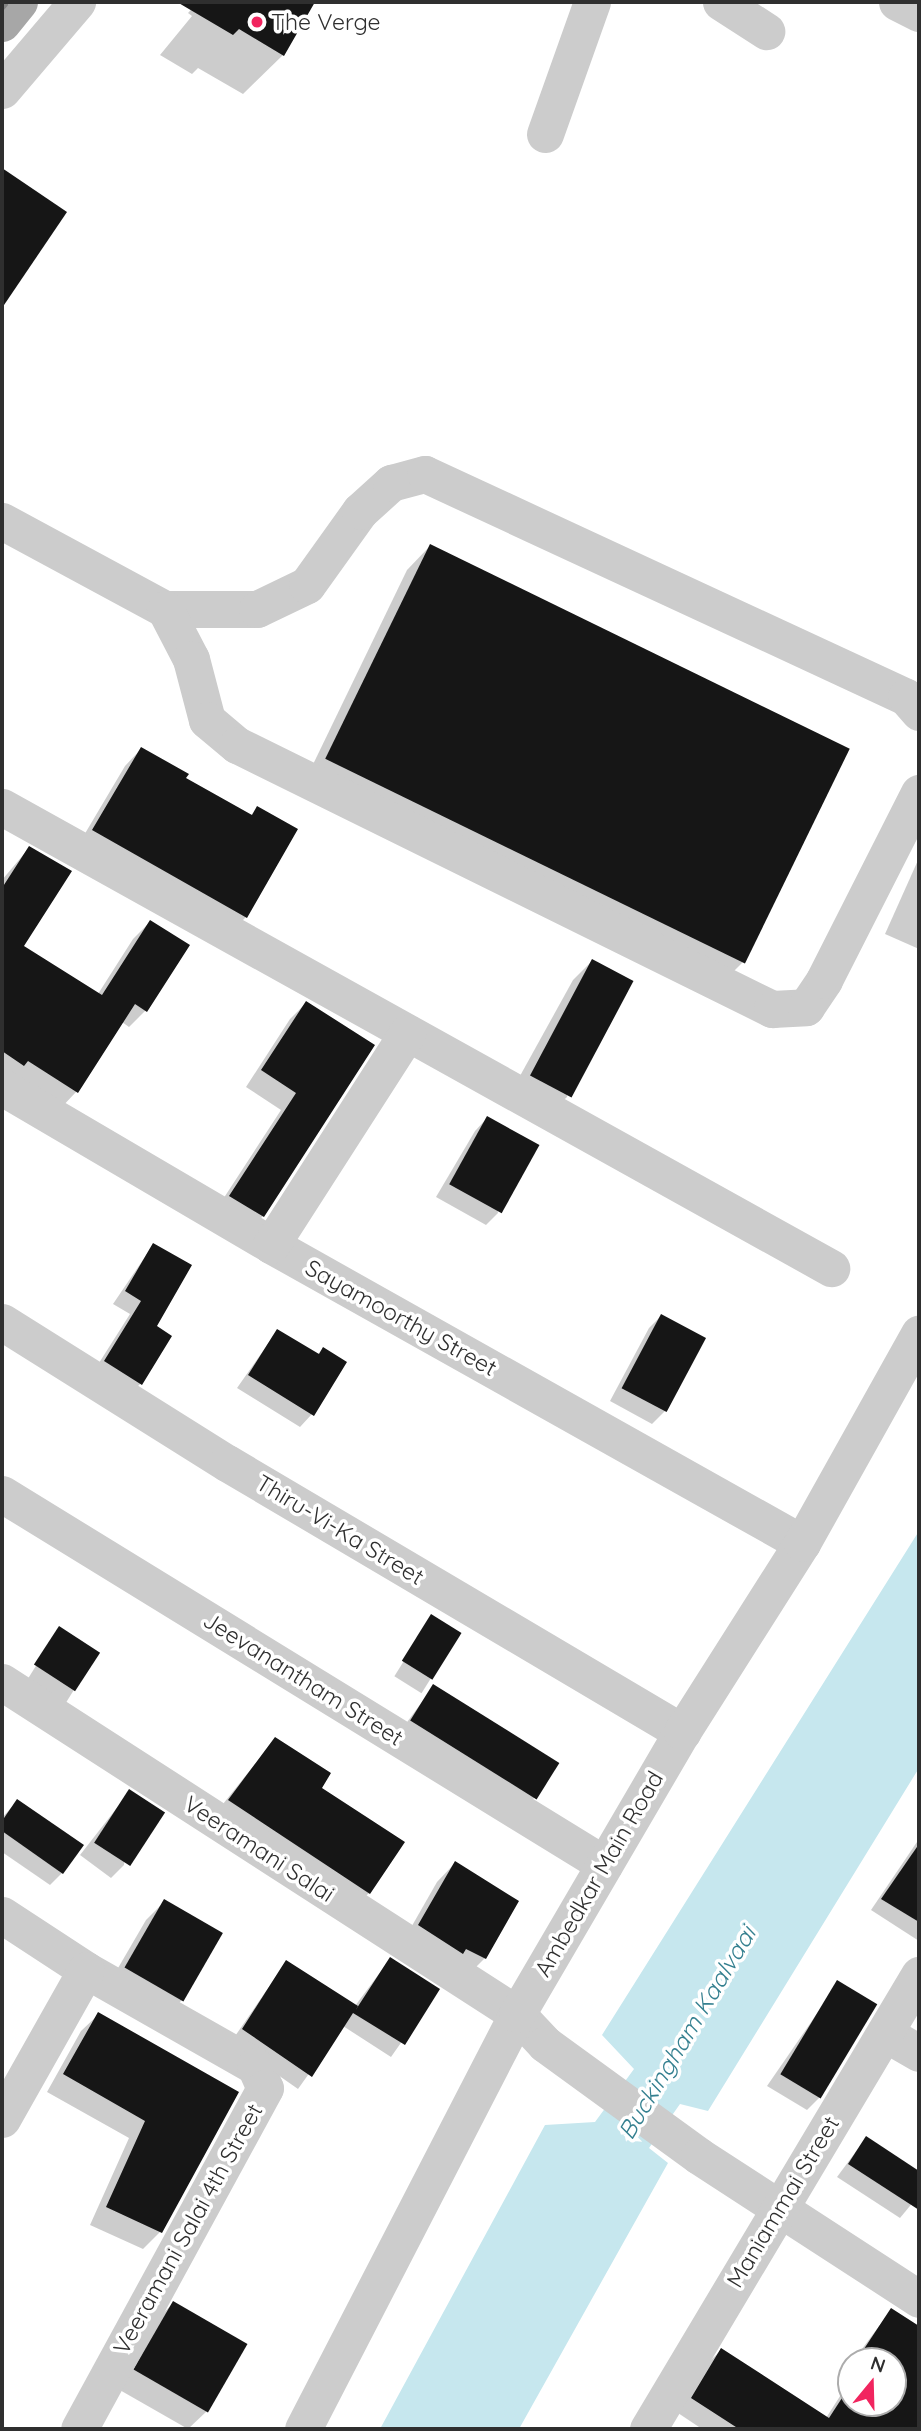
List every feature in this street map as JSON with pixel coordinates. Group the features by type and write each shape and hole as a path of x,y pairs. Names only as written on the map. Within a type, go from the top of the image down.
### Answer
{"main road":[{"path":"2,23 19,2"}],"street":[{"path":"2,90 77,2"},
{"path":"545,134 592,2"},
{"path":"721,2 766,32"},
{"path":"897,2 919,13"},
{"path":"2,521 166,609 257,609 307,585 360,511 391,483 425,474 905,697 919,712"},
{"path":"166,609 191,659 207,720 237,744 772,1009 806,1007 818,989 919,793"},
{"path":"2,807 831,1268"},
{"path":"271,1245 407,1033"},
{"name":"Sayamoorthy Street","path":"2,1087 271,1245 802,1543"},
{"name":"Thiru-Vi-Ka Street","path":"2,1322 227,1464 682,1732"},
{"name":"Ambedkar Main Road","path":"303,2429 517,2014 682,1732 802,1543 919,1334"},
{"name":"Jeevanantham Street","path":"2,1494 604,1864"},
{"name":"Veeramani Salai","path":"2,1682 517,2014 545,2043 699,2156 919,2299"},
{"name":"Veeramani Salai 4th Street","path":"2,1915 86,1970 255,2066 265,2088 79,2429"},
{"path":"2,2119 86,1970"},
{"name":"Maniammai Street","path":"648,2429 777,2207 886,2034 919,1975"},
{"path":"886,2034 919,2053"}],"water":[{"name":"Buckingham Kaalvaai","path":"919,1531 919,1768 708,2111 680,2104 649,2148 668,2163 519,2429 380,2429 545,2125 595,2122 634,2069 602,2035"}],"building":[{"name":"The Verge","path":"177,2 315,2 284,56 239,29 233,35"},
{"path":"2,168 67,212 2,308"},
{"path":"430,544 850,749 745,964 325,759"},
{"path":"141,747 189,774 186,778 252,815 257,806 298,829 247,918 92,830"},
{"path":"29,846 72,871 24,946 102,995 150,920 190,945 147,1012 135,1004 78,1093 28,1061 24,1066 2,1051 2,888"},
{"path":"592,959 633,981 572,1098 530,1076"},
{"path":"306,1001 375,1045 264,1217 229,1196 296,1093 261,1070"},
{"path":"487,1116 539,1145 502,1213 449,1184"},
{"path":"153,1243 192,1265 157,1326 172,1336 142,1385 104,1361 141,1301 125,1291"},
{"path":"661,1314 706,1338 667,1412 622,1388"},
{"path":"277,1329 319,1354 323,1347 347,1362 314,1416 248,1375"},
{"path":"431,1614 462,1633 432,1680 402,1661"},
{"path":"59,1626 100,1653 75,1691 34,1665"},
{"path":"433,1684 559,1763 537,1799 410,1720"},
{"path":"275,1737 331,1773 322,1788 405,1842 370,1894 228,1800"},
{"path":"129,1789 165,1812 130,1866 94,1843"},
{"path":"17,1799 84,1845 63,1874 2,1831 2,1821"},
{"path":"919,1844 919,1922 881,1899"},
{"path":"455,1861 519,1901 486,1959 466,1949 463,1954 418,1925"},
{"path":"164,1899 223,1933 183,2001 124,1967"},
{"path":"390,1957 440,1989 405,2045 353,2013 312,2077 242,2029 286,1960 358,2006 355,2011"},
{"path":"837,1980 877,2004 821,2098 780,2074"},
{"path":"98,2012 239,2092 162,2233 106,2207 145,2121 63,2074"},
{"path":"866,2136 919,2171 919,2210 848,2164"},
{"path":"173,2301 247,2344 208,2412 134,2369"},
{"path":"891,2308 919,2326 919,2429 739,2429 691,2398 721,2348 829,2418 837,2406 837,2417 907,2417 907,2347 865,2347"}],"railway":[{"path":"2,8 7,2"}],"place":[{"name":"The Verge","path":"257,22"}]}
